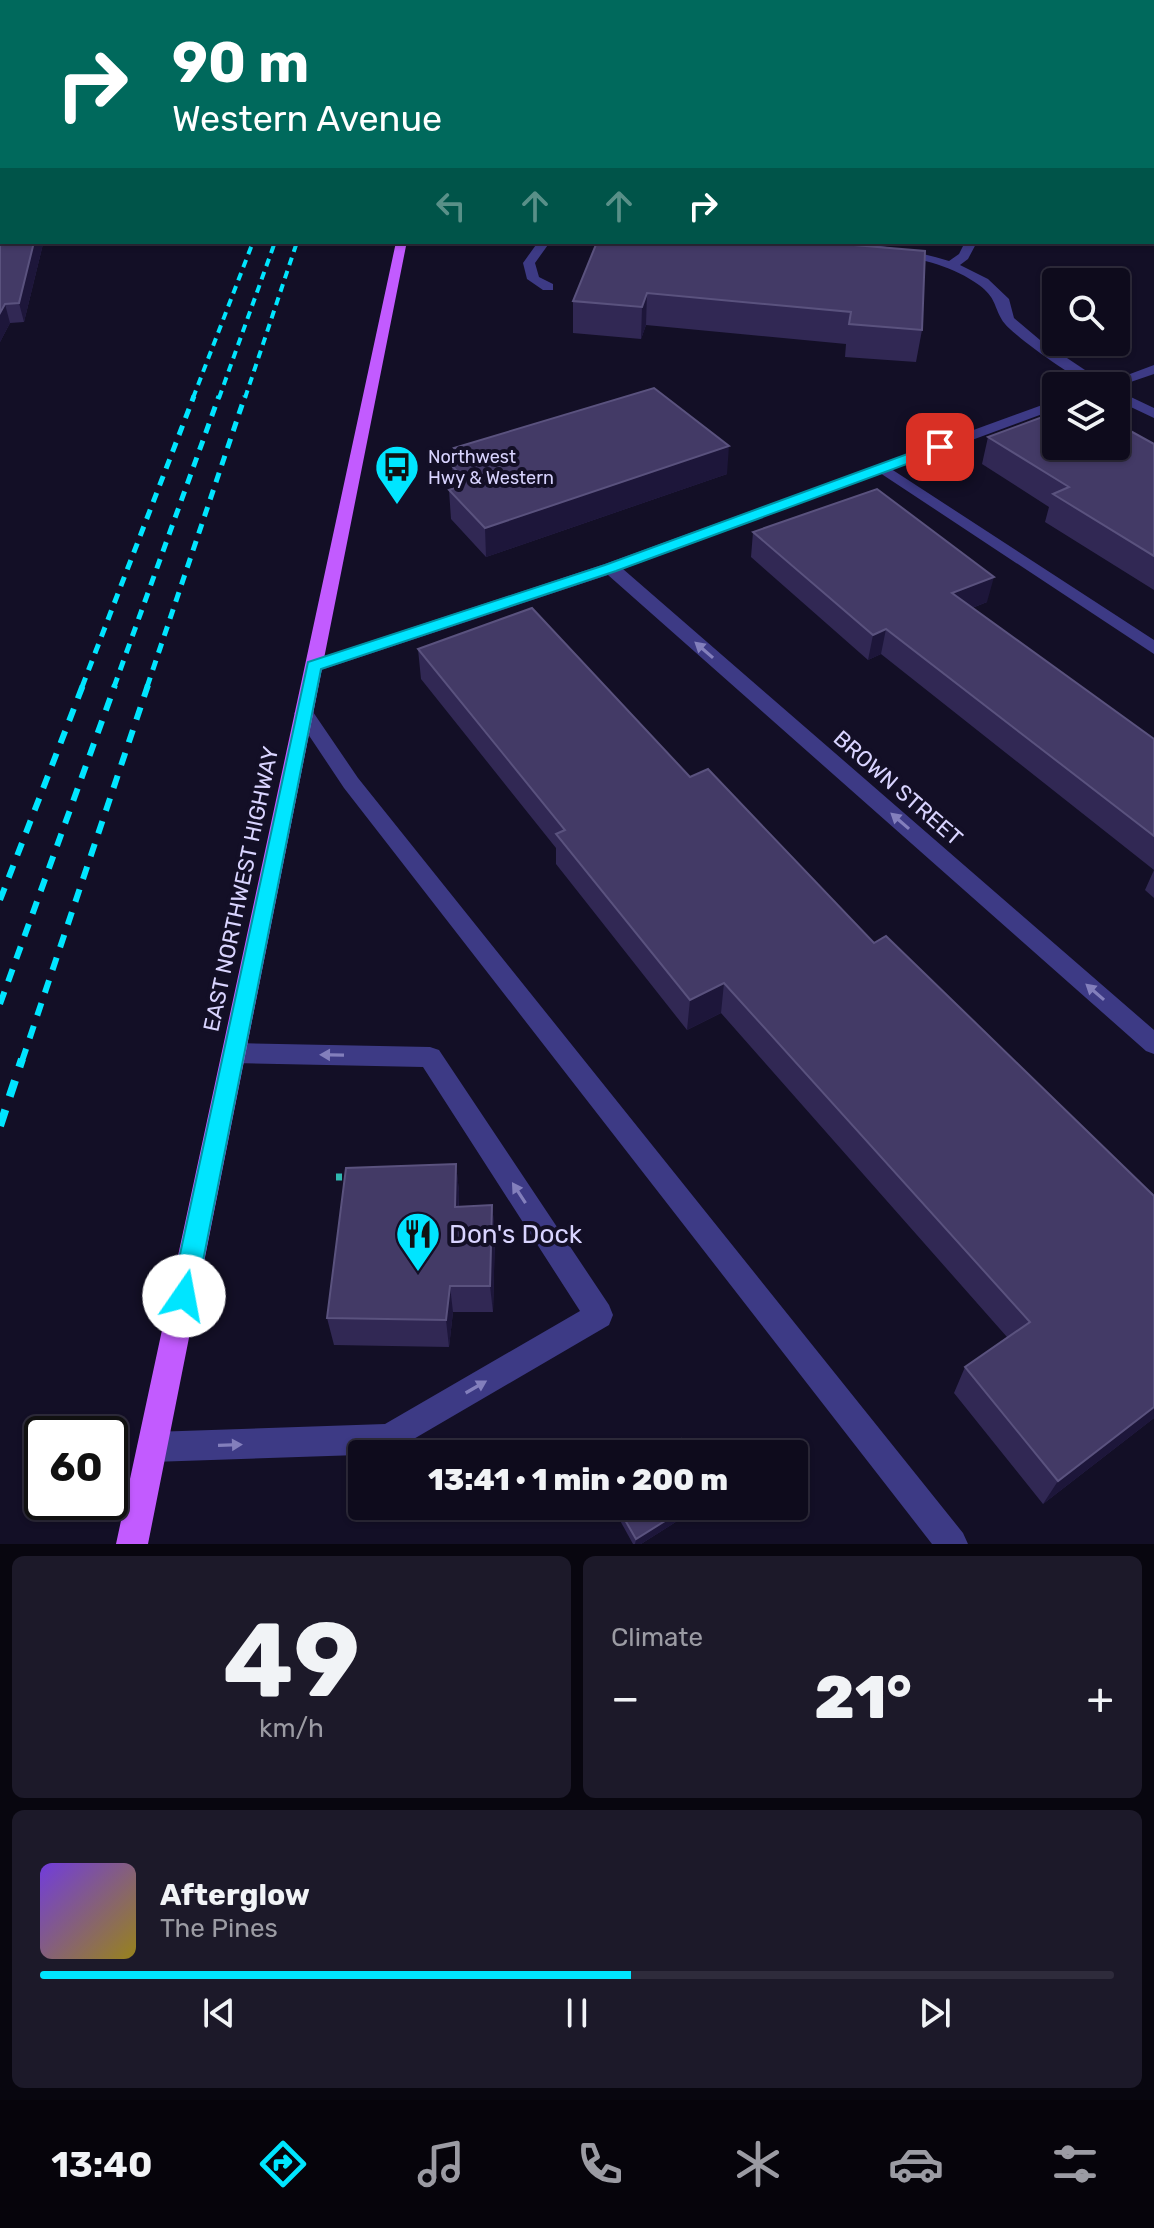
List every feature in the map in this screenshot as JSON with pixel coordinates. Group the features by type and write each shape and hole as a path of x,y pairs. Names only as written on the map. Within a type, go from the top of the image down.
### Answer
{"main road":[{"name":"EAST NORTHWEST HIGHWAY","path":"132,1544 401,244"}],"street":[{"path":"543,244 529,263 533,279 548,287"},
{"path":"843,244 918,256 951,266 983,282 1004,302 1008,319 1035,343 1081,372"},
{"path":"951,266 964,256 970,244"},
{"path":"1130,377 1154,369"},
{"path":"1130,401 1154,414"},
{"path":"314,666 611,568 1042,409"},
{"path":"882,468 1154,648"},
{"name":"BROWN STREET","path":"611,568 1154,1044"},
{"path":"304,713 360,795 952,1544"},
{"path":"152,1447 388,1439 599,1315 430,1057 234,1053"}],"path":[{"path":"336,1177 366,1177"}],"building":[{"path":"0,244 34,244 19,303 5,304 0,313"},
{"path":"596,244 842,244 925,251 922,330 849,324 851,312 647,293 642,307 573,301"},
{"path":"654,388 729,446 485,528 449,490 460,486 453,479 462,476 452,466 467,461 454,448"},
{"path":"1042,417 1042,460 1130,460 1130,431 1154,444 1154,556 1053,494 1069,487 988,437"},
{"path":"877,489 994,577 952,593 1154,739 1154,836 886,629 873,635 753,532"},
{"path":"532,608 690,777 708,769 874,943 886,936 1154,1196 1154,1407 1058,1481 965,1367 1030,1322 724,983 690,1000 556,834 565,830 418,649"},
{"name":"Don's Dock","path":"456,1164 455,1207 492,1205 490,1286 450,1286 446,1320 327,1318 346,1168"},
{"path":"625,1520 667,1520 636,1539"}],"railway":[{"path":"193,398 252,244"},
{"path":"219,398 274,244"},
{"path":"245,398 296,244"},
{"path":"82,687 194,396"},
{"path":"114,687 219,396"},
{"path":"147,687 245,396"},
{"path":"0,900 83,685"},
{"path":"0,1004 115,685"},
{"path":"22,1061 148,685"},
{"path":"0,1126 22,1059"}],"place":[{"name":"Northwest Hwy & Western","path":"397,506"},
{"name":"Don's Dock","path":"418,1273"}],"route":[{"path":"184,1296 314,666 611,568 940,447"}]}
